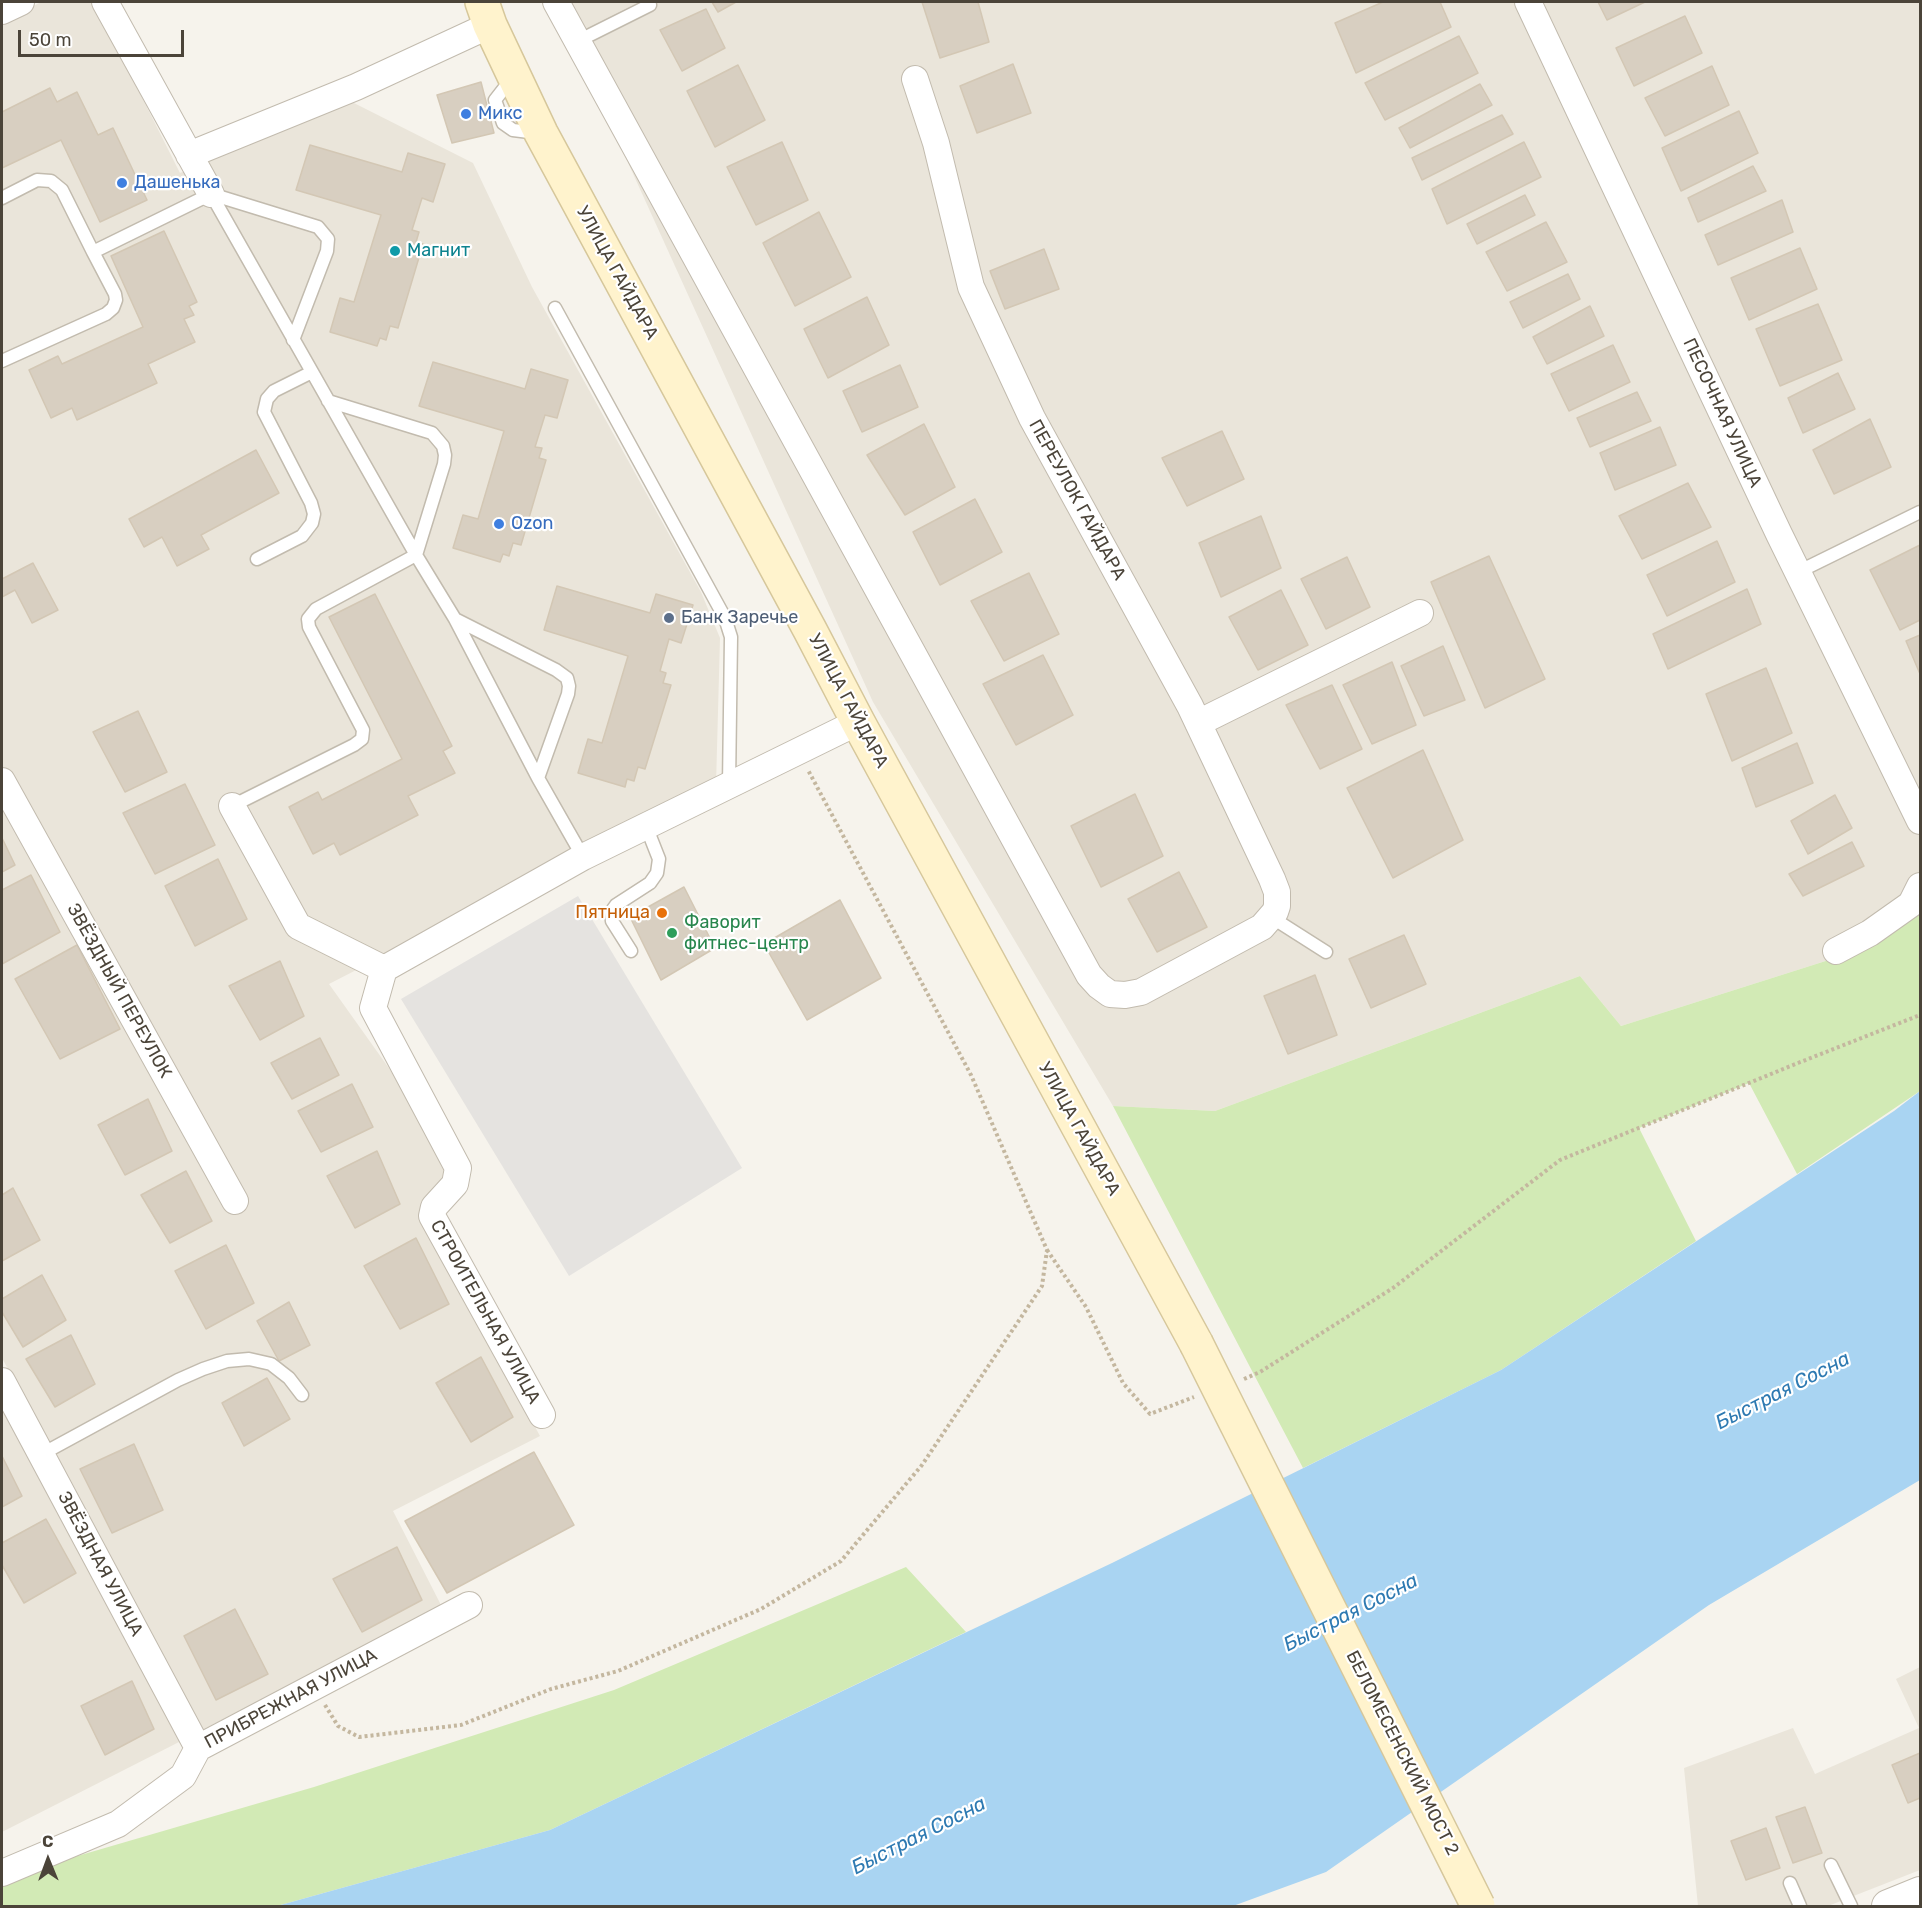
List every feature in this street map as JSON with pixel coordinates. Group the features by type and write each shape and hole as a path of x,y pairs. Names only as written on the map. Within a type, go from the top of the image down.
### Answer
{"main road":[{"name":"УЛИЦА ГАЙДАРА","path":"486,13 541,133 1196,1343"},
{"name":"БЕЛОМЕСЕНСКИЙ МОСТ 2","path":"1196,1343 1478,1906"}],"street":[{"path":"2,11 21,2"},
{"path":"105,2 211,194"},
{"path":"556,2 1094,981 1110,993 1125,995 1141,992 1262,927 1274,912"},
{"name":"ПЕСОЧНАЯ УЛИЦА","path":"1528,2 1798,572 1920,821"},
{"path":"189,155 356,87 486,13"},
{"name":"ПЕРЕУЛОК ГАЙДАРА","path":"915,79 936,143 971,287 1032,418 1198,723 1272,879 1277,892 1274,912"},
{"path":"1198,723 1420,613"},
{"path":"232,806 298,926 384,969 583,857 858,722"},
{"name":"ЗВЁЗДНЫЙ ПЕРЕУЛОК","path":"2,781 235,1201"},
{"path":"1836,951 1870,933 1911,904 1920,886"},
{"name":"СТРОИТЕЛЬНАЯ УЛИЦА","path":"384,969 373,1008 458,1168 455,1184 434,1207 432,1216 542,1415"},
{"name":"ЗВЁЗДНАЯ УЛИЦА","path":"2,1381 198,1748"},
{"name":"ПРИБРЕЖНАЯ УЛИЦА","path":"2,1873 125,1820 183,1776 198,1748 469,1605"},
{"path":"1888,1906 1920,1893"}],"lane":[{"path":"578,41 650,5"},
{"path":"2,198 38,180 51,181 62,190 116,300 112,309 106,314 2,361"},
{"path":"211,194 416,555 455,619 538,778 583,857"},
{"path":"93,252 211,194 318,227 328,239 327,251 293,340"},
{"path":"555,308 725,618 731,637 729,785"},
{"path":"256,559 302,536 312,523 314,514 311,503 264,412 267,399 274,391 312,372"},
{"path":"232,806 354,746 362,739 363,730 309,627 308,619 316,609 416,555 444,464 445,455 441,442 432,433 328,401"},
{"path":"1798,572 1920,512"},
{"path":"455,619 556,670 567,678 568,694 538,778"},
{"path":"631,951 612,921 611,912 616,905 650,883 657,873 659,859 646,826"},
{"path":"1274,912 1326,952"},
{"path":"42,1454 178,1380 227,1361 249,1359 271,1364 289,1378 302,1395"},
{"path":"1831,1865 1851,1906"},
{"path":"1791,1883 1800,1906"}],"path":[{"path":"798,751 971,1075 1047,1250 1086,1308 1123,1383 1150,1414 1205,1393"},
{"path":"1238,1381 1260,1372 1393,1288 1560,1160 1920,1015"},
{"path":"314,1687 338,1726 359,1737 461,1725 551,1689 618,1671 761,1609 841,1562 922,1465 1042,1286 1047,1250"}],"shaded area":[{"path":"41,2 94,2 180,173 350,101 473,163 532,287 701,592 720,638 716,785 329,984 423,1116 450,1178 423,1200 423,1220 540,1436 393,1511 442,1607 202,1730 2,1358 2,22"},
{"path":"555,2 1920,2 1920,908 1854,952 1621,1026 1580,976 1215,1111 1113,1106 873,702"},
{"path":"578,896 742,1168 569,1276 401,999"},
{"path":"2,1407 183,1740 2,1832"},
{"path":"1920,1667 1920,1870 1828,1906 1698,1906 1684,1768 1793,1728 1815,1774 1919,1728 1896,1679"}],"green space":[{"path":"1920,908 1920,1091 1797,1174 1749,1083 1639,1128 1696,1241 1501,1370 1303,1468 1113,1106 1215,1111 1580,976 1621,1026 1854,952"},
{"path":"906,1567 966,1632 550,1830 277,1906 2,1906 2,1878 314,1787 614,1690"}],"water":[{"name":"Быстрая Сосна","path":"1920,1091 1920,1480 1709,1605 1326,1872 1233,1906 277,1906 550,1830 1112,1563 1501,1370 1894,1111"}],"building":[{"path":"712,2 736,2 718,12"},
{"path":"922,2 978,2 989,42 940,58"},
{"path":"1383,2 1440,2 1451,27 1356,73 1335,23"},
{"path":"1598,2 1645,2 1607,20"},
{"path":"706,9 725,48 682,71 660,30"},
{"path":"1685,16 1702,53 1634,86 1616,48"},
{"path":"1459,36 1478,73 1385,120 1365,83"},
{"path":"1013,64 1031,113 977,133 960,86"},
{"path":"738,65 765,120 715,147 687,91"},
{"path":"1712,66 1729,105 1665,136 1645,98"},
{"name":"Микс","path":"481,82 494,133 452,143 437,95"},
{"path":"1480,84 1492,105 1410,148 1399,128"},
{"path":"50,88 57,102 77,92 98,135 113,128 147,200 100,222 61,140 2,168 2,112"},
{"path":"1739,111 1758,153 1681,191 1662,148"},
{"path":"1502,115 1513,134 1422,180 1412,158"},
{"path":"782,142 808,200 756,225 727,167"},
{"path":"1524,142 1541,177 1447,224 1432,189"},
{"name":"Магнит","path":"310,145 402,172 408,153 445,164 433,202 422,198 412,230 419,232 416,242 423,244 398,328 390,326 386,340 380,338 377,346 330,332 340,298 354,302 381,215 296,190"},
{"path":"1753,166 1766,191 1698,222 1688,198"},
{"path":"1525,195 1535,215 1477,244 1467,224"},
{"path":"1782,200 1793,232 1718,265 1705,235"},
{"path":"819,212 851,277 795,306 763,243"},
{"path":"1546,222 1567,262 1507,291 1486,252"},
{"path":"164,231 197,302 189,306 194,315 184,319 195,342 148,364 157,383 77,420 72,408 51,418 29,370 58,356 62,364 143,327 111,256"},
{"path":"1800,248 1817,289 1749,320 1731,278"},
{"path":"1044,249 1059,289 1005,309 990,271"},
{"path":"1568,274 1580,299 1523,328 1510,302"},
{"path":"867,297 889,345 828,378 804,329"},
{"path":"1818,304 1842,360 1780,386 1756,329"},
{"path":"1590,306 1604,336 1547,364 1533,337"},
{"path":"1613,345 1630,382 1569,411 1551,374"},
{"path":"433,362 525,389 531,369 568,380 557,418 545,415 535,447 542,448 539,458 546,460 521,545 513,543 509,556 503,554 500,562 453,548 463,515 478,519 504,431 419,406"},
{"path":"900,365 918,407 862,432 843,391"},
{"path":"1838,373 1855,409 1803,433 1788,398"},
{"path":"1637,392 1651,421 1590,447 1577,418"},
{"path":"1870,419 1891,467 1834,494 1813,450"},
{"path":"924,424 955,487 905,515 867,455"},
{"path":"1660,427 1676,465 1615,490 1600,453"},
{"path":"1222,431 1244,479 1187,506 1162,458"},
{"path":"256,450 279,493 201,535 209,549 177,566 162,537 144,547 129,519"},
{"path":"1688,483 1711,527 1642,559 1619,516"},
{"path":"975,499 1002,552 940,585 913,532"},
{"path":"1261,516 1281,568 1221,597 1199,543"},
{"path":"1717,541 1735,582 1667,616 1647,575"},
{"path":"1920,545 1920,620 1900,630 1870,570"},
{"path":"1489,556 1545,679 1485,708 1431,582"},
{"path":"1347,557 1370,607 1326,629 1301,579"},
{"path":"33,563 58,610 32,623 15,590 2,597 2,579"},
{"path":"1029,573 1059,634 1004,661 971,601"},
{"path":"557,586 650,613 656,594 693,605 681,643 669,639 660,671 666,673 663,683 671,685 645,769 638,767 634,781 627,779 625,787 578,773 588,739 602,743 628,656 544,630"},
{"path":"1747,589 1761,624 1668,669 1653,634"},
{"path":"1281,590 1308,645 1258,670 1229,617"},
{"path":"375,594 452,746 443,751 455,773 408,796 418,815 340,855 334,843 313,854 289,807 318,792 322,800 402,759 329,617"},
{"path":"1920,635 1920,674 1906,641"},
{"path":"1443,646 1465,700 1424,716 1401,666"},
{"path":"1043,655 1073,715 1016,745 983,684"},
{"path":"1392,662 1416,725 1372,744 1343,685"},
{"path":"1766,668 1792,733 1732,761 1706,694"},
{"path":"1332,685 1362,749 1320,769 1286,705"},
{"path":"138,711 167,772 125,792 93,732"},
{"path":"1797,743 1813,783 1756,807 1742,768"},
{"path":"1423,750 1463,840 1393,878 1347,788"},
{"path":"185,784 215,845 155,874 123,813"},
{"path":"1135,794 1163,856 1101,887 1071,826"},
{"path":"1835,795 1852,828 1808,854 1791,821"},
{"path":"2,838 15,865 2,872"},
{"path":"1852,842 1864,866 1803,896 1789,874"},
{"path":"218,859 247,919 195,946 165,886"},
{"path":"1179,872 1207,927 1157,952 1128,899"},
{"path":"31,875 60,932 2,964 2,890"},
{"name":"Фаворит фитнес-центр","path":"684,887 715,948 661,980 630,917"},
{"path":"840,900 881,978 807,1020 764,944"},
{"path":"1404,935 1426,984 1371,1008 1349,959"},
{"path":"77,945 120,1029 60,1059 15,979"},
{"path":"280,961 304,1016 260,1040 229,986"},
{"path":"1315,975 1337,1035 1288,1054 1264,996"},
{"path":"320,1038 339,1075 292,1099 271,1063"},
{"path":"352,1084 373,1127 321,1152 298,1111"},
{"path":"148,1099 172,1151 125,1175 98,1125"},
{"path":"377,1151 400,1204 355,1228 327,1176"},
{"path":"186,1171 212,1221 170,1243 141,1195"},
{"path":"13,1188 40,1240 2,1261 2,1195"},
{"path":"416,1238 449,1304 400,1329 364,1266"},
{"path":"226,1245 254,1303 206,1329 175,1271"},
{"path":"42,1275 66,1320 23,1347 2,1312 2,1299"},
{"path":"289,1302 310,1345 279,1361 257,1321"},
{"path":"71,1335 95,1384 55,1407 26,1359"},
{"path":"481,1357 513,1417 471,1442 436,1383"},
{"path":"267,1378 290,1419 244,1446 222,1403"},
{"path":"134,1444 163,1510 112,1533 80,1469"},
{"path":"534,1452 574,1525 447,1593 405,1521"},
{"path":"2,1456 22,1496 2,1507"},
{"path":"46,1519 76,1573 24,1603 2,1565 2,1543"},
{"path":"397,1547 422,1600 362,1632 333,1579"},
{"path":"235,1609 268,1674 216,1700 184,1636"},
{"path":"132,1681 154,1729 105,1755 81,1706"},
{"path":"1920,1753 1920,1798 1908,1803 1892,1765"},
{"path":"1805,1807 1822,1853 1793,1863 1776,1817"},
{"path":"1766,1828 1780,1868 1746,1880 1731,1841"}],"place":[{"name":"Микс","path":"466,114"},
{"name":"Дашенька","path":"122,183"},
{"name":"Магнит","path":"395,251"},
{"name":"Ozon","path":"499,524"},
{"name":"Банк Заречье","path":"669,618"},
{"name":"Пятница","path":"662,913"},
{"name":"Фаворит фитнес-центр","path":"672,933"}]}
